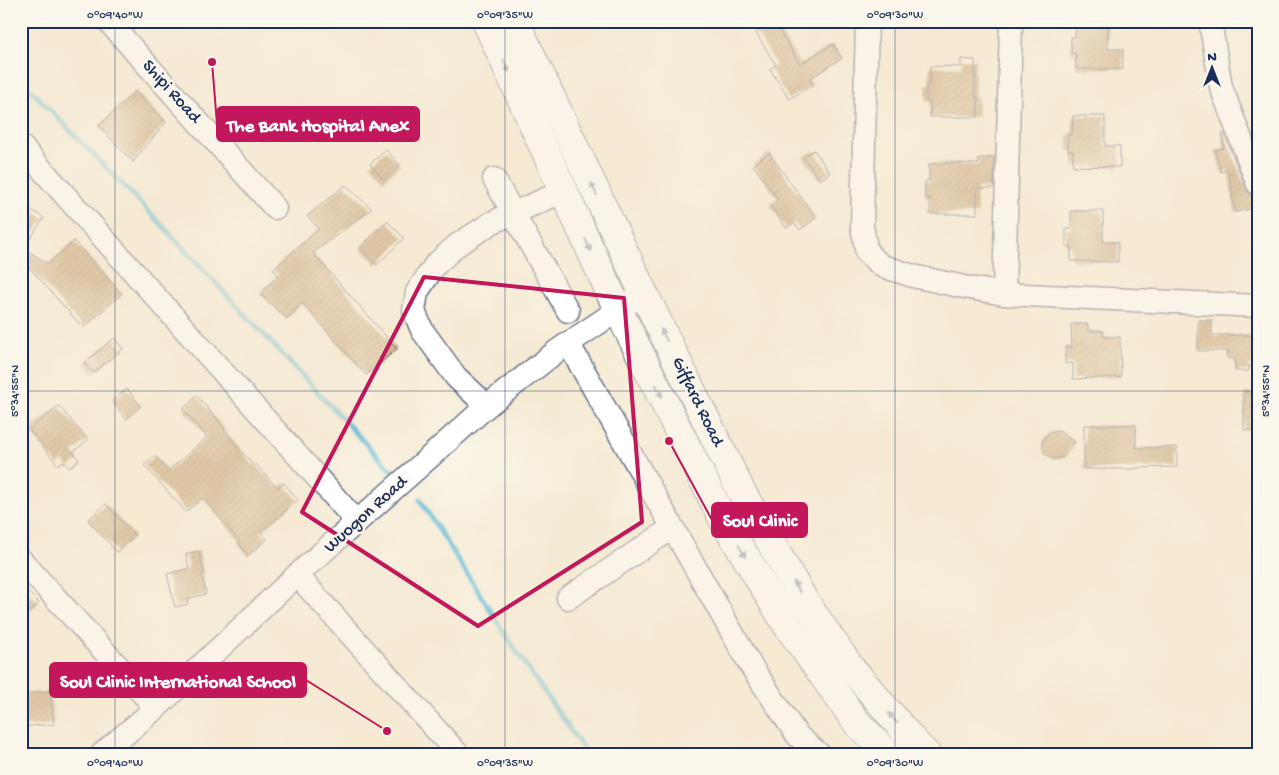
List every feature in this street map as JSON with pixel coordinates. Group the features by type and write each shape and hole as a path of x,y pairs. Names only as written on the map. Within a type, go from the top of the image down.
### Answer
{"main road":[{"name":"Giffard Road","path":"486,21 618,310 724,521 782,617 857,723 888,754"},
{"name":"Giffard Road","path":"514,21 644,294 741,491 806,602 851,668 926,754"}],"street":[{"name":"Shipi Road","path":"108,21 275,208"},
{"path":"867,21 862,226 867,254 882,266 913,276 1004,294 1258,306"},
{"path":"1004,294 1011,21"},
{"path":"1210,21 1221,87 1248,131 1258,184"},
{"path":"21,146 358,522"},
{"path":"494,179 568,311"},
{"path":"487,406 456,377 422,330 414,311 417,292 435,265 457,245 493,222 564,191"},
{"name":"Wuogon Road","path":"102,754 156,708 297,575 487,406 557,351 644,294"},
{"path":"568,344 751,666 797,734 819,754"},
{"path":"568,598 672,528"},
{"path":"21,560 156,708"},
{"path":"297,575 458,754"}],"highlighted area":[{"path":"424,277 624,298 642,522 478,626 302,512"}],"building":[{"path":"1076,21 1108,21 1108,49 1123,49 1123,69 1076,69 1076,54 1071,53 1071,37 1075,37"},
{"path":"774,22 800,64 833,44 842,58 809,79 813,85 789,99 770,69 776,65 756,33"},
{"path":"961,59 975,60 975,97 978,97 978,117 930,117 930,102 926,101 926,84 930,84 930,66 961,67"},
{"path":"135,91 166,122 133,162 99,126"},
{"path":"1073,116 1105,116 1105,146 1120,146 1120,167 1073,166 1073,151 1068,151 1068,134 1072,134"},
{"path":"1224,133 1246,189 1249,194 1254,196 1256,208 1235,212 1228,170 1221,172 1215,150 1224,148 1222,134"},
{"path":"386,150 400,165 384,180 370,164"},
{"path":"814,150 830,173 820,180 803,157"},
{"path":"769,153 816,218 800,230 794,223 786,228 770,205 778,199 753,165"},
{"path":"978,158 994,158 994,188 977,188 977,214 930,214 930,198 925,198 925,181 929,181 929,164 979,164"},
{"path":"345,185 372,209 313,253 397,349 366,375 302,303 287,319 260,294 278,275 273,269 319,229 307,216"},
{"path":"21,203 44,218 24,248 48,264 74,241 122,294 83,328 21,258"},
{"path":"1071,211 1103,211 1103,242 1118,242 1118,262 1071,261 1071,246 1066,246 1066,229 1071,229"},
{"path":"387,221 404,238 377,265 360,248"},
{"path":"1198,320 1212,320 1212,335 1257,335 1256,366 1249,366 1249,371 1235,371 1235,359 1228,359 1228,351 1198,351"},
{"path":"1071,324 1088,324 1088,331 1103,331 1104,337 1120,337 1121,377 1073,379 1073,363 1065,364 1065,347 1072,347"},
{"path":"114,338 123,349 93,373 84,363"},
{"path":"127,389 141,406 126,419 112,401"},
{"path":"1244,393 1258,393 1258,430 1244,430"},
{"path":"197,396 254,466 256,464 277,488 284,483 298,500 261,532 267,539 248,556 238,543 240,542 203,498 186,512 144,465 155,456 168,471 207,437 183,409"},
{"path":"59,406 88,440 73,452 79,460 69,468 63,461 58,465 29,430"},
{"path":"1084,425 1136,425 1136,448 1177,447 1177,467 1084,469"},
{"path":"1059,431 1075,442 1064,457 1053,459 1044,453 1042,442 1049,433"},
{"path":"106,504 135,536 117,552 88,520"},
{"path":"199,551 206,594 187,599 188,604 175,607 167,574 189,569 186,554"},
{"path":"21,585 39,603 21,620"},
{"path":"50,691 54,724 21,727 21,694"}],"waterway":[{"path":"21,80 155,218 396,476"},
{"path":"420,500 518,654 587,754"}],"place":[{"name":"The Bank Hospital Anex","path":"212,62"},
{"name":"Soul Clinic","path":"669,441"},
{"name":"Soul Clinic International School","path":"387,731"}]}
